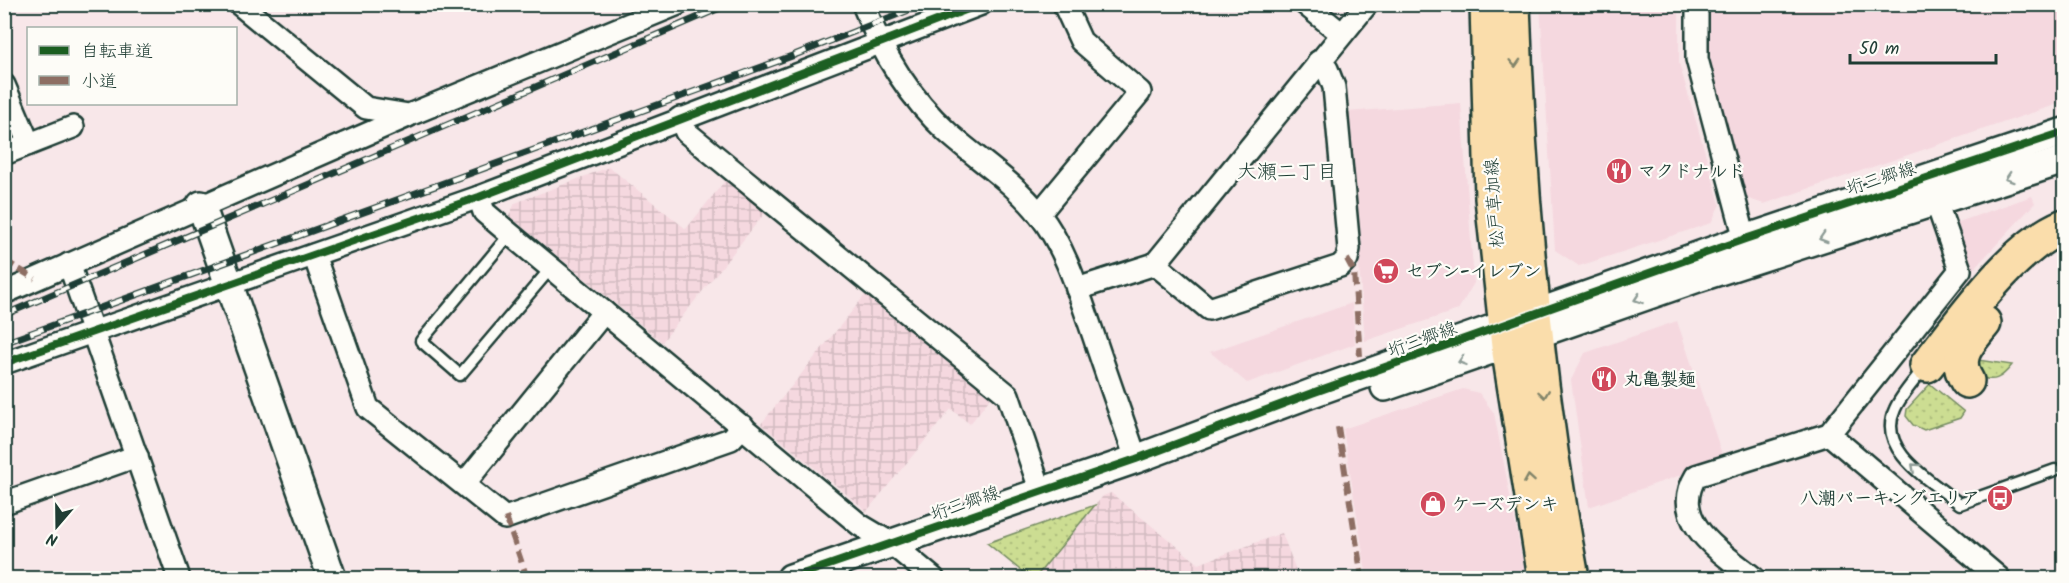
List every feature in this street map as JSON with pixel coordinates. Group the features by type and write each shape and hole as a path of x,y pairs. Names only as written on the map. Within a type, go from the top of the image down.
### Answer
{"main road":[{"name":"松戸草加線","path":"1487,4 1492,198 1572,579"},
{"name":"松戸草加線","path":"1513,4 1519,134 1521,330 1545,579"},
{"path":"1927,365 2008,268 2040,239 2064,226"},
{"path":"1966,381 1959,363 1969,342 2025,277 2064,250"}],"street":[{"path":"239,4 366,108 410,115"},
{"path":"4,293 410,115 678,4"},
{"path":"863,4 878,44 915,97 933,118 1008,183 1039,214 1063,256 1077,289 1136,459"},
{"path":"4,363 479,197 981,4"},
{"path":"1039,214 1140,92 1081,41 1064,4"},
{"path":"1305,4 1342,34"},
{"path":"1077,289 1155,264 1366,4"},
{"path":"1697,4 1697,59 1745,239"},
{"path":"1155,264 1209,309 1340,266 1347,259 1349,249 1335,87 1327,69 1318,62"},
{"path":"4,85 29,144"},
{"path":"680,118 686,132 1008,395 1041,492"},
{"path":"4,154 73,127"},
{"name":"垳三郷線","path":"1521,330 1745,239 2064,132"},
{"name":"垳三郷線","path":"791,579 1136,459 1311,393 1698,278 2064,159"},
{"path":"479,197 484,212 510,234 860,525 891,544 933,579"},
{"path":"1754,579 1699,533 1692,522 1688,489 1696,476 1829,434 1960,270 1936,201"},
{"path":"201,205 332,579"},
{"path":"314,255 368,408 505,518 731,439 743,426"},
{"path":"69,264 178,575"},
{"path":"464,484 604,312"},
{"path":"1829,434 1999,579"},
{"path":"4,503 137,456"}],"lane":[{"path":"510,234 421,341 460,375 551,268"},
{"path":"1927,365 1895,409 1890,425 1891,440 1900,453 1923,474 1960,504 2055,470"}],"shaded area":[{"path":"1540,5 1679,5 1679,63 1720,204 1711,223 1579,266 1555,250"},
{"path":"1705,5 2064,5 2064,102 1764,204 1746,198 1730,148 1706,57"},
{"path":"1461,103 1474,283 1458,310 1365,341 1347,112"},
{"path":"609,167 686,229 728,177 768,209 662,342 509,216 515,203"},
{"path":"2032,196 2035,203 1970,273 1953,224"},
{"path":"869,290 995,392 970,424 951,409 867,511 761,424"},
{"path":"1352,303 1355,344 1247,383 1210,352"},
{"path":"1677,321 1724,460 1589,507 1571,380 1585,353"},
{"name":"ケーズデンキ","path":"1463,389 1479,393 1494,413 1526,578 1367,578 1343,429"},
{"path":"1111,493 1199,564 1282,533 1299,578 1035,578 1103,496"}],"green space":[{"path":"1971,359 2012,365 2001,376 1988,379 1977,376"},
{"path":"1930,384 1964,412 1960,418 1924,430 1913,425 1906,416 1907,409"},
{"path":"1095,505 1035,578 1030,578 987,543"}],"railway":[{"path":"4,315 729,4"},
{"path":"4,343 792,56 924,4"}],"marked path":[{"path":"1347,259 1354,272 1360,356"},
{"path":"4,260 35,279"},
{"path":"1338,427 1362,578"},
{"path":"506,517 527,578"}],"cycle path":[{"path":"4,363 479,197 981,4"},
{"path":"791,578 1136,459 1312,393 1745,239 2064,132"}],"place":[{"name":"マクドナルド","path":"1619,171"},
{"name":"セブン-イレブン","path":"1386,271"},
{"name":"丸亀製麺","path":"1604,379"},
{"name":"八潮パーキングエリア","path":"2000,498"},
{"name":"ケーズデンキ","path":"1433,504"}],"district":[{"name":"大瀬二丁目","path":"1287,171"}]}
